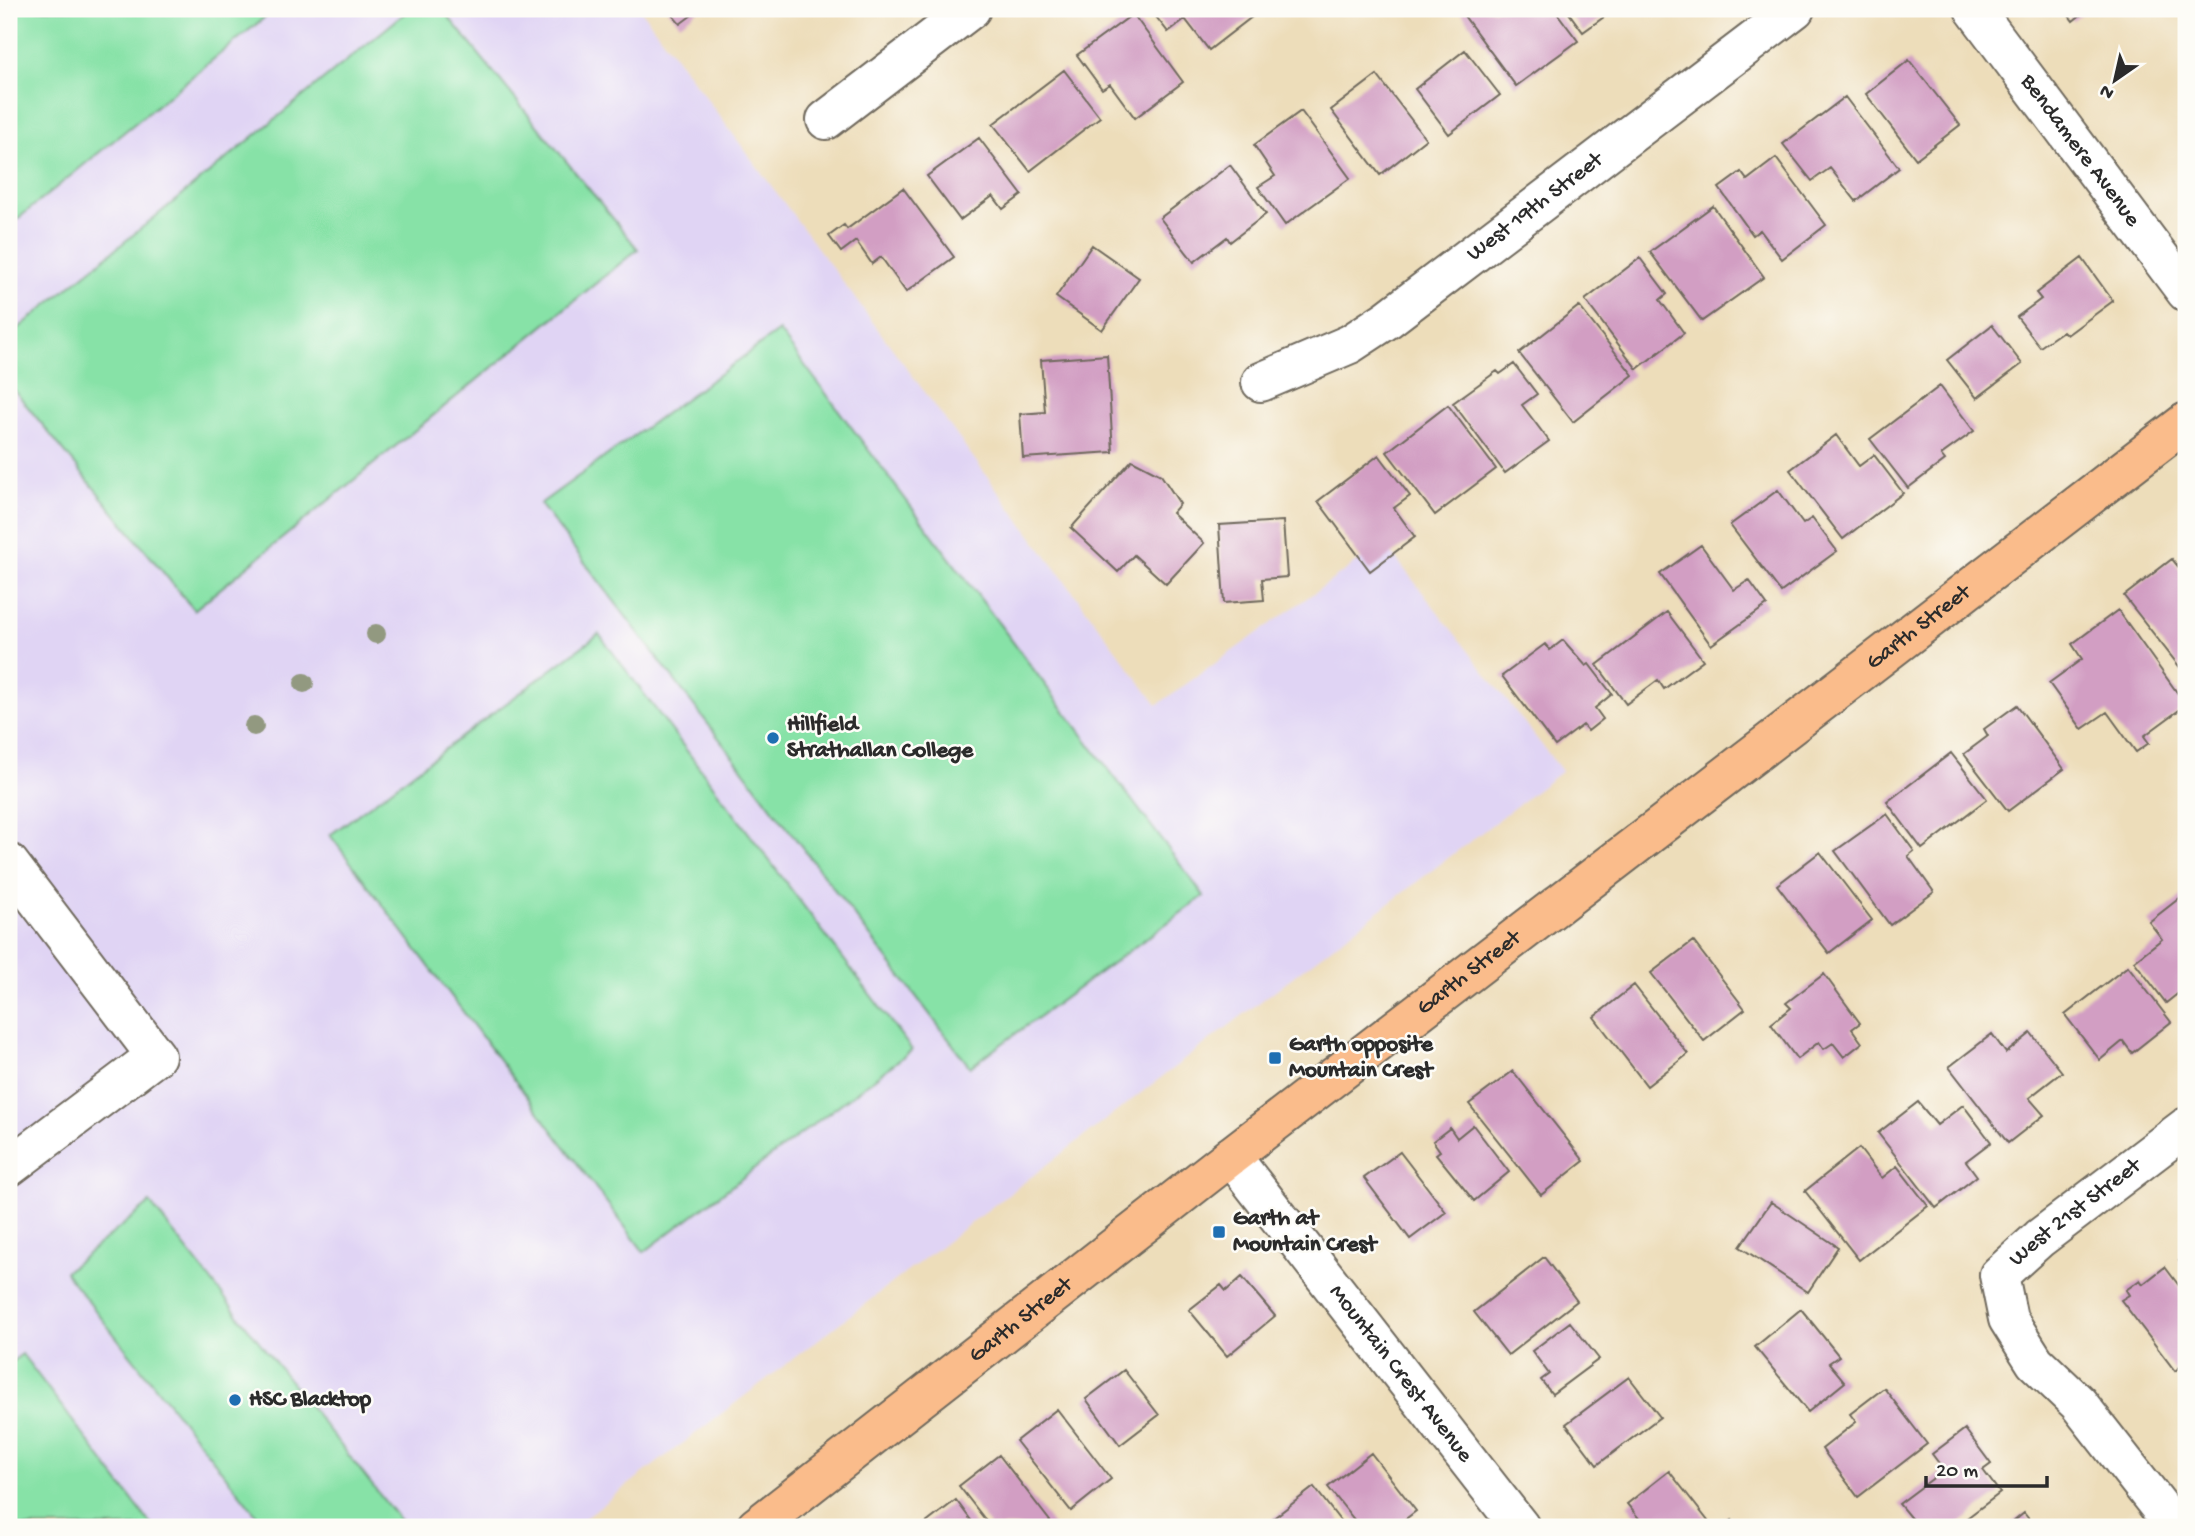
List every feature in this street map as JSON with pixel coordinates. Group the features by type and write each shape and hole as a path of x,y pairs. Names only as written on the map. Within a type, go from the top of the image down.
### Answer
{"main road":[{"name":"Garth Street","path":"755,1527 1230,1156 2186,422"}],"street":[{"path":"826,120 971,9"},
{"name":"West 19th Street","path":"1261,382 1350,344 1388,319 1795,9"},
{"name":"Bendamere Avenue","path":"1974,9 2186,292"},
{"path":"9,863 156,1056 14,1152"},
{"name":"West 21st Street","path":"2175,1527 2078,1403 2035,1362 2008,1319 1999,1275 2040,1238 2186,1127"},
{"name":"Mountain Crest Avenue","path":"1230,1156 1520,1527"}],"shaded area":[{"name":"Hillfield Strathallan College","path":"9,9 640,9 1157,705 1384,543 1562,771 573,1527 9,1527"}],"green space":[{"path":"9,9 275,9 9,226"},
{"path":"410,9 442,9 638,249 194,610 9,384 9,336"},
{"path":"779,331 1204,896 970,1067 540,504"},
{"path":"599,634 912,1050 644,1252 330,835"},
{"name":"HSC Blacktop","path":"150,1203 405,1527 266,1527 65,1272"},
{"path":"22,1354 153,1527 9,1527 9,1364"}],"building":[{"path":"667,9 700,9 680,24"},
{"path":"1150,9 1247,9 1253,16 1209,50 1185,19 1168,32"},
{"path":"1459,9 1554,9 1578,41 1516,86"},
{"path":"1566,9 1615,9 1583,32"},
{"path":"2064,9 2088,9 2073,21"},
{"path":"1133,14 1183,82 1135,118 1110,84 1102,89 1077,55"},
{"path":"1465,50 1500,95 1449,134 1415,89"},
{"path":"1909,60 1960,125 1916,159 1866,94"},
{"path":"1064,70 1100,117 1030,171 993,124"},
{"path":"1377,75 1426,139 1380,175 1331,110"},
{"path":"1845,97 1899,168 1856,201 1830,168 1812,181 1783,144"},
{"path":"1301,111 1350,178 1285,225 1258,187 1275,176 1254,145"},
{"path":"979,138 1022,195 1003,209 993,196 960,220 927,176"},
{"path":"1776,158 1826,225 1782,259 1760,230 1753,235 1719,188 1741,172 1747,180"},
{"path":"1230,165 1266,214 1230,242 1227,237 1194,262 1160,218"},
{"path":"903,188 954,257 906,292 881,257 872,264 856,241 841,252 829,236 844,225 847,229"},
{"path":"1713,206 1764,277 1702,321 1650,252"},
{"path":"1092,245 1139,278 1102,330 1056,297"},
{"path":"1640,258 1667,294 1660,300 1684,333 1637,369 1585,300"},
{"path":"2082,258 2113,301 2067,335 2063,331 2040,347 2017,317 2041,299 2036,293"},
{"path":"1579,306 1633,375 1573,422 1519,353"},
{"path":"1992,325 2022,364 1977,398 1947,360"},
{"path":"1107,355 1113,452 1023,458 1020,414 1045,412 1041,360"},
{"path":"1514,364 1537,394 1522,405 1549,441 1505,473 1453,403 1497,371 1500,374"},
{"path":"1940,386 1974,431 1941,455 1945,460 1908,488 1870,439"},
{"path":"1448,405 1496,469 1435,515 1387,452"},
{"path":"1836,435 1859,466 1874,455 1903,493 1843,539 1790,470"},
{"path":"1379,455 1410,496 1394,508 1415,537 1370,571 1318,501"},
{"path":"1132,460 1161,475 1180,504 1172,513 1204,543 1166,584 1134,555 1118,572 1071,528"},
{"path":"1778,490 1803,524 1812,518 1837,551 1781,592 1730,525"},
{"path":"1283,521 1287,577 1262,579 1264,600 1224,603 1219,525"},
{"path":"1701,545 1734,590 1749,580 1767,605 1711,645 1660,574"},
{"path":"2172,559 2186,576 2186,675 2124,596"},
{"path":"2118,610 2186,705 2144,736 2149,743 2136,752 2107,712 2082,729 2049,683 2082,659 2072,644"},
{"path":"1667,612 1703,660 1664,689 1658,680 1626,704 1597,665"},
{"path":"1563,640 1586,666 1589,664 1612,694 1595,708 1603,719 1588,731 1583,725 1555,746 1502,676 1545,644 1550,650"},
{"path":"2017,705 2064,769 2008,811 1964,754 1988,736 1984,729"},
{"path":"1951,753 1987,799 1922,849 1887,802"},
{"path":"1887,814 1914,851 1908,856 1934,892 1890,925 1835,851"},
{"path":"1820,852 1872,920 1829,953 1777,885"},
{"path":"2186,893 2186,987 2166,1003 2134,961 2162,939 2149,922"},
{"path":"1693,941 1745,1009 1704,1041 1651,973"},
{"path":"2128,966 2171,1022 2132,1053 2123,1041 2100,1060 2065,1015"},
{"path":"1824,974 1860,1023 1852,1029 1862,1043 1844,1057 1833,1043 1824,1049 1819,1042 1797,1059 1771,1024 1791,1008 1786,1003"},
{"path":"1634,985 1688,1054 1647,1086 1594,1017"},
{"path":"2031,1033 2062,1072 2029,1098 2044,1115 2008,1143 1949,1067 1992,1034 2006,1053"},
{"path":"1513,1071 1584,1161 1541,1195 1469,1104"},
{"path":"1918,1102 1937,1125 1963,1105 1991,1142 1966,1161 1977,1176 1936,1208 1878,1133"},
{"path":"1473,1125 1509,1172 1474,1201 1436,1154 1440,1151 1433,1141 1450,1128 1457,1138"},
{"path":"1859,1148 1882,1178 1897,1166 1928,1206 1859,1260 1805,1191"},
{"path":"1400,1152 1446,1212 1410,1239 1364,1178"},
{"path":"1771,1202 1838,1247 1808,1292 1740,1247"},
{"path":"2186,1255 2186,1271 2179,1261"},
{"path":"1544,1257 1577,1301 1508,1355 1474,1312"},
{"path":"2165,1267 2186,1295 2186,1362 2175,1371 2121,1300 2129,1295 2126,1290 2140,1280 2143,1284"},
{"path":"1242,1277 1275,1316 1227,1356 1189,1310 1221,1285 1226,1291"},
{"path":"1801,1309 1839,1356 1829,1363 1845,1382 1808,1412 1755,1347"},
{"path":"1570,1322 1599,1359 1552,1394 1541,1380 1549,1374 1532,1351"},
{"path":"1124,1370 1159,1415 1120,1445 1086,1399"},
{"path":"1629,1377 1660,1417 1597,1465 1566,1424"},
{"path":"1884,1388 1927,1444 1858,1497 1822,1449 1856,1422 1850,1414"},
{"path":"1057,1409 1111,1479 1071,1511 1016,1441"},
{"path":"1965,1429 1991,1464 1983,1470 2000,1493 1955,1527 1918,1527 1899,1504 1944,1470 1932,1454"},
{"path":"1371,1453 1416,1511 1395,1527 1360,1527 1328,1487"},
{"path":"999,1455 1053,1525 991,1527 959,1486"},
{"path":"1669,1471 1708,1521 1699,1527 1646,1527 1627,1504"},
{"path":"1314,1487 1345,1527 1262,1527"},
{"path":"956,1500 976,1527 921,1527"},
{"path":"2024,1513 2035,1527 2007,1527"},
{"path":"1732,1520 1738,1527 1723,1527"}],"place":[{"name":"Hillfield Strathallan College","path":"773,738"},
{"name":"Garth opposite Mountain Crest","path":"1275,1058"},
{"name":"Garth at Mountain Crest","path":"1219,1232"},
{"name":"HSC Blacktop","path":"235,1400"}]}
